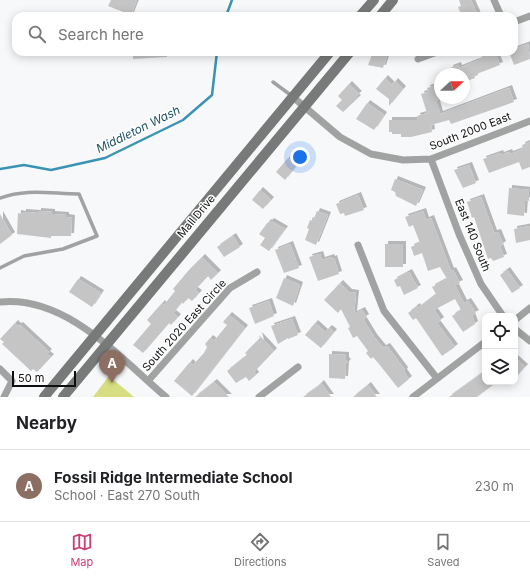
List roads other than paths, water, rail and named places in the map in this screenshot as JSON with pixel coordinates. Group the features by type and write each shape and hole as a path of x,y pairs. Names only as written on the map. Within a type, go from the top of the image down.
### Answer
{"main road":[{"path":"364,12 374,0"},
{"path":"383,12 393,0"},
{"name":"Mall Drive","path":"44,397 94,334 327,56"},
{"name":"Mall Drive","path":"63,397 211,217 347,56"}],"street":[{"path":"494,0 499,12"},
{"path":"518,20 530,16"},
{"path":"418,59 426,56"},
{"name":"South 2000 East","path":"293,97 340,136 371,154 403,160 431,159 530,121"},
{"name":"East 140 South","path":"431,159 481,284 501,313"},
{"path":"358,245 384,311 436,377"},
{"name":"South 2020 East Circle","path":"148,381 230,288 257,272"},
{"path":"0,302 26,302 40,306 77,323 94,334 166,397"},
{"path":"518,318 530,308"},
{"path":"518,332 530,341"},
{"path":"413,397 436,377 482,344"},
{"path":"259,397 298,367"},
{"path":"0,369 12,381 4,397"}],"lane":[{"path":"273,82 293,97"},
{"path":"0,198 27,191 58,194 79,194 97,236 63,249 24,256 0,268"}],"waterway":[{"name":"Middleton Wash","path":"228,12 232,0"},
{"name":"Middleton Wash","path":"0,169 24,165 51,170 105,158 183,120 212,95 217,56"}],"place":[{"name":"Fossil Ridge Intermediate School","path":"112,383"}]}
